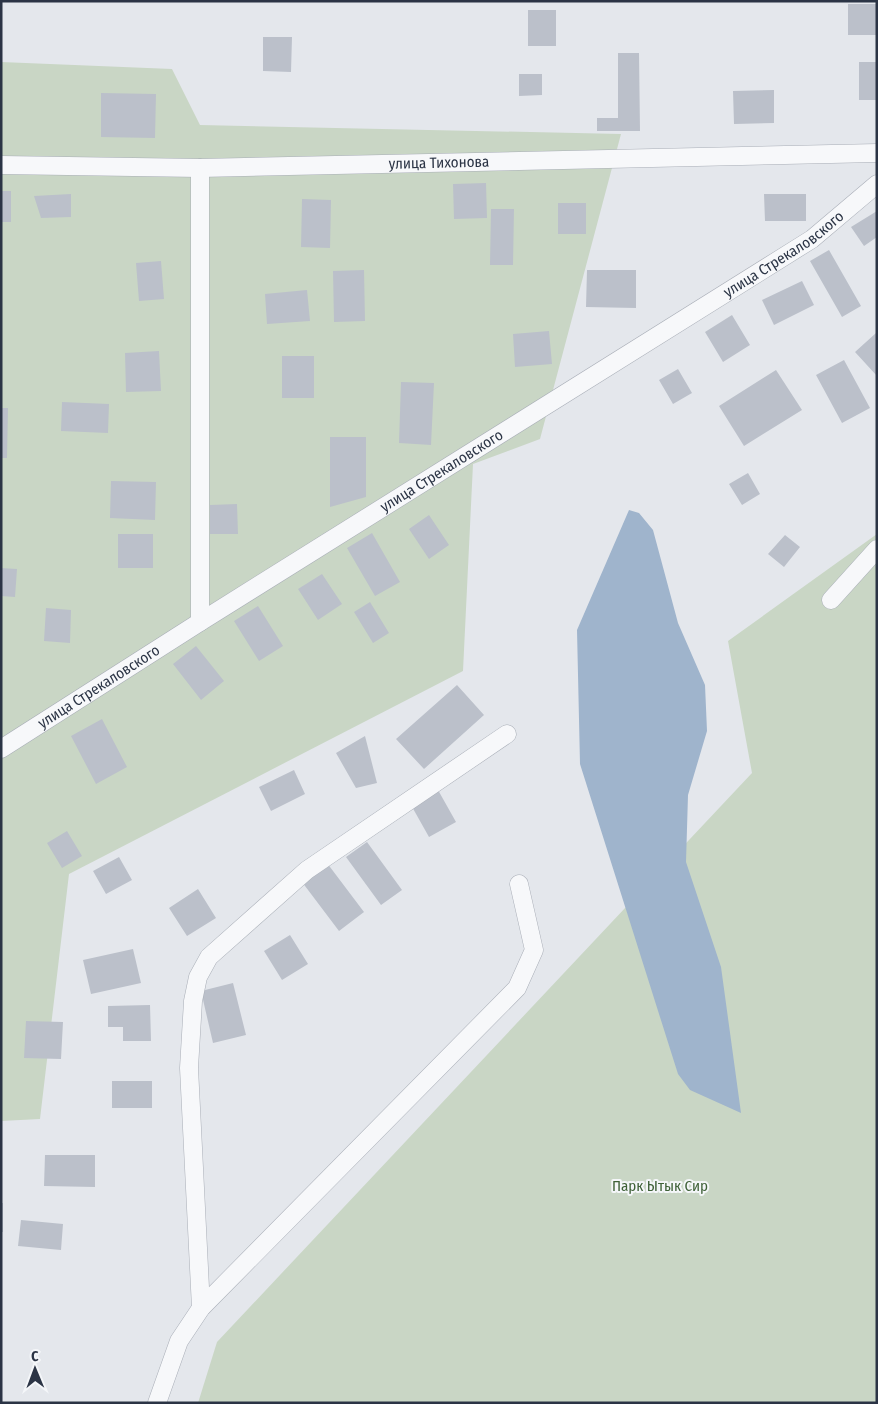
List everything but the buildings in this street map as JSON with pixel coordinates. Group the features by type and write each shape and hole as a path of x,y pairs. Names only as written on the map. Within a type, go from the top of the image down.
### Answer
{"street":[{"name":"улица Тихонова","path":"1,165 200,168 877,153"},
{"path":"200,168 200,622"},
{"name":"улица Стрекаловского","path":"1,749 200,622 812,239 877,184"},
{"path":"831,600 877,549"},
{"path":"201,1308 189,1068 193,1001 198,977 209,957 307,870 507,734"},
{"path":"157,1403 180,1341 201,1308 517,988 534,950 519,884"}],"green space":[{"path":"1,62 172,69 200,125 621,134 540,439 473,464 463,671 69,874 40,1119 1,1121"},
{"name":"Парк Ытык Сир","path":"877,534 877,1403 198,1403 217,1342 752,773 728,641"}],"water":[{"path":"629,510 639,513 653,530 678,623 705,685 707,731 688,795 686,862 721,967 741,1113 690,1090 678,1074 580,764 577,630"}]}
